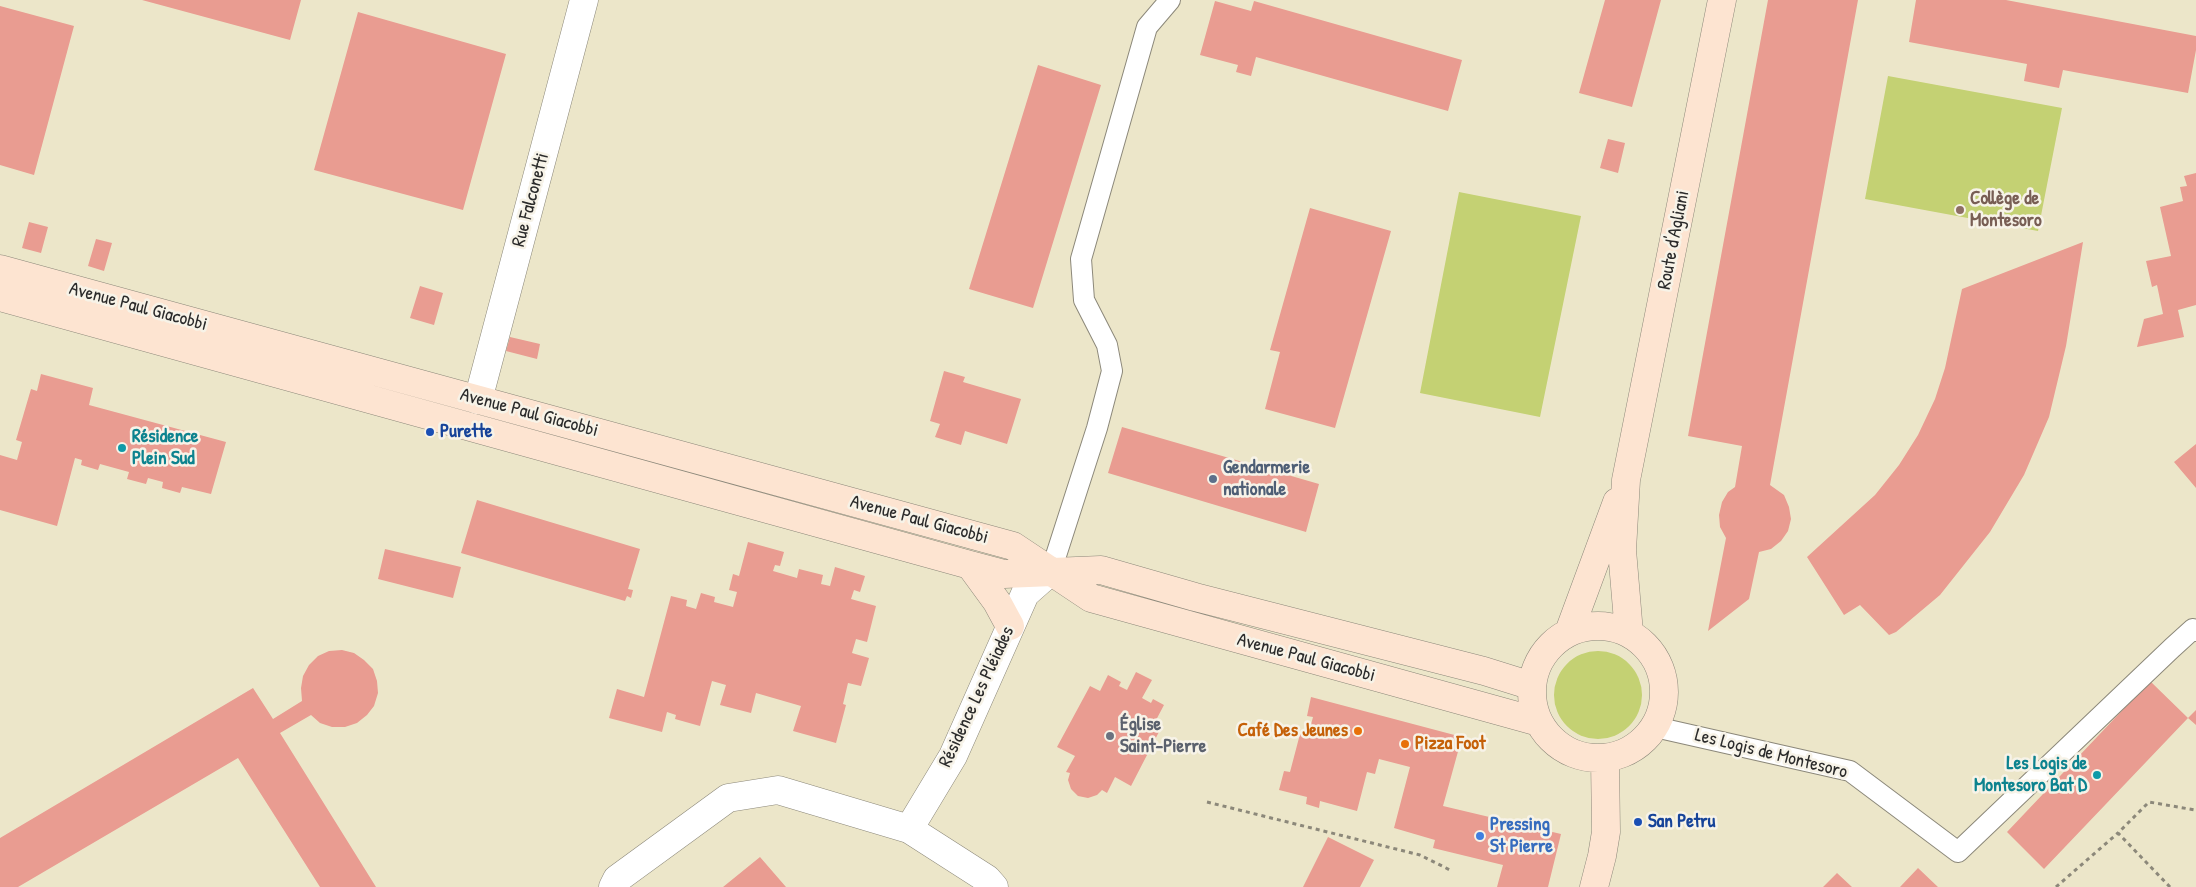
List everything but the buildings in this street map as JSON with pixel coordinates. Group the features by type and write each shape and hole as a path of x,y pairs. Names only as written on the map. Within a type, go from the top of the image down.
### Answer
{"main road":[{"name":"Route d'Agliani","path":"1629,633 1622,550 1626,480 1722,0"},
{"name":"Avenue Paul Giacobbi","path":"0,269 1013,546 1091,598 1539,722"},
{"name":"Avenue Paul Giacobbi","path":"0,297 1004,574 1101,570 1532,686"},
{"name":"Route d'Agliani","path":"1569,632 1600,545 1626,480"},
{"name":"Avenue Paul Giacobbi","path":"970,565 991,594 1010,626"},
{"path":"1599,625 1629,633 1647,646 1659,664 1665,685 1664,707 1655,728 1642,743 1625,753 1605,759 1585,758 1566,751 1550,738 1539,722 1532,705 1532,686 1538,664 1550,646 1569,632 1599,625"},
{"path":"1594,887 1606,832 1605,759"}],"street":[{"name":"Rue Falconetti","path":"478,400 584,0"},
{"name":"Résidence Les Pléiades","path":"909,829 953,756 1025,594 1051,571"},
{"path":"613,887 617,879 728,798 778,790 909,829 987,879 994,887"}],"lane":[{"path":"1051,571 1097,428 1112,371 1107,344 1084,300 1081,259 1147,27 1170,0"},
{"name":"Les Logis de Montesoro","path":"1655,728 1850,771 1958,852 2195,629"}],"path":[{"path":"1207,802 1420,855 1452,871"},
{"path":"2056,887 2118,833 2149,802 2195,810"},
{"path":"2118,833 2170,887"}],"green space":[{"path":"1888,76 2062,108 2038,231 1865,199"},
{"path":"1459,192 1581,216 1540,417 1420,393"},
{"path":"1589,651 1607,651 1623,658 1635,670 1642,686 1642,704 1635,720 1623,732 1607,739 1589,739 1573,732 1561,720 1554,704 1554,686 1561,670 1573,658"}],"place":[{"name":"Collège de Montesoro","path":"1960,210"},
{"name":"Purette","path":"430,432"},
{"name":"Résidence Plein Sud","path":"122,448"},
{"name":"Gendarmerie nationale","path":"1213,479"},
{"name":"Café Des Jeunes","path":"1358,731"},
{"name":"Église Saint-Pierre","path":"1110,736"},
{"name":"Pizza Foot","path":"1405,744"},
{"name":"Les Logis de Montesoro Bat D","path":"2097,775"},
{"name":"San Petru","path":"1638,822"},
{"name":"Pressing St Pierre","path":"1480,836"}]}
